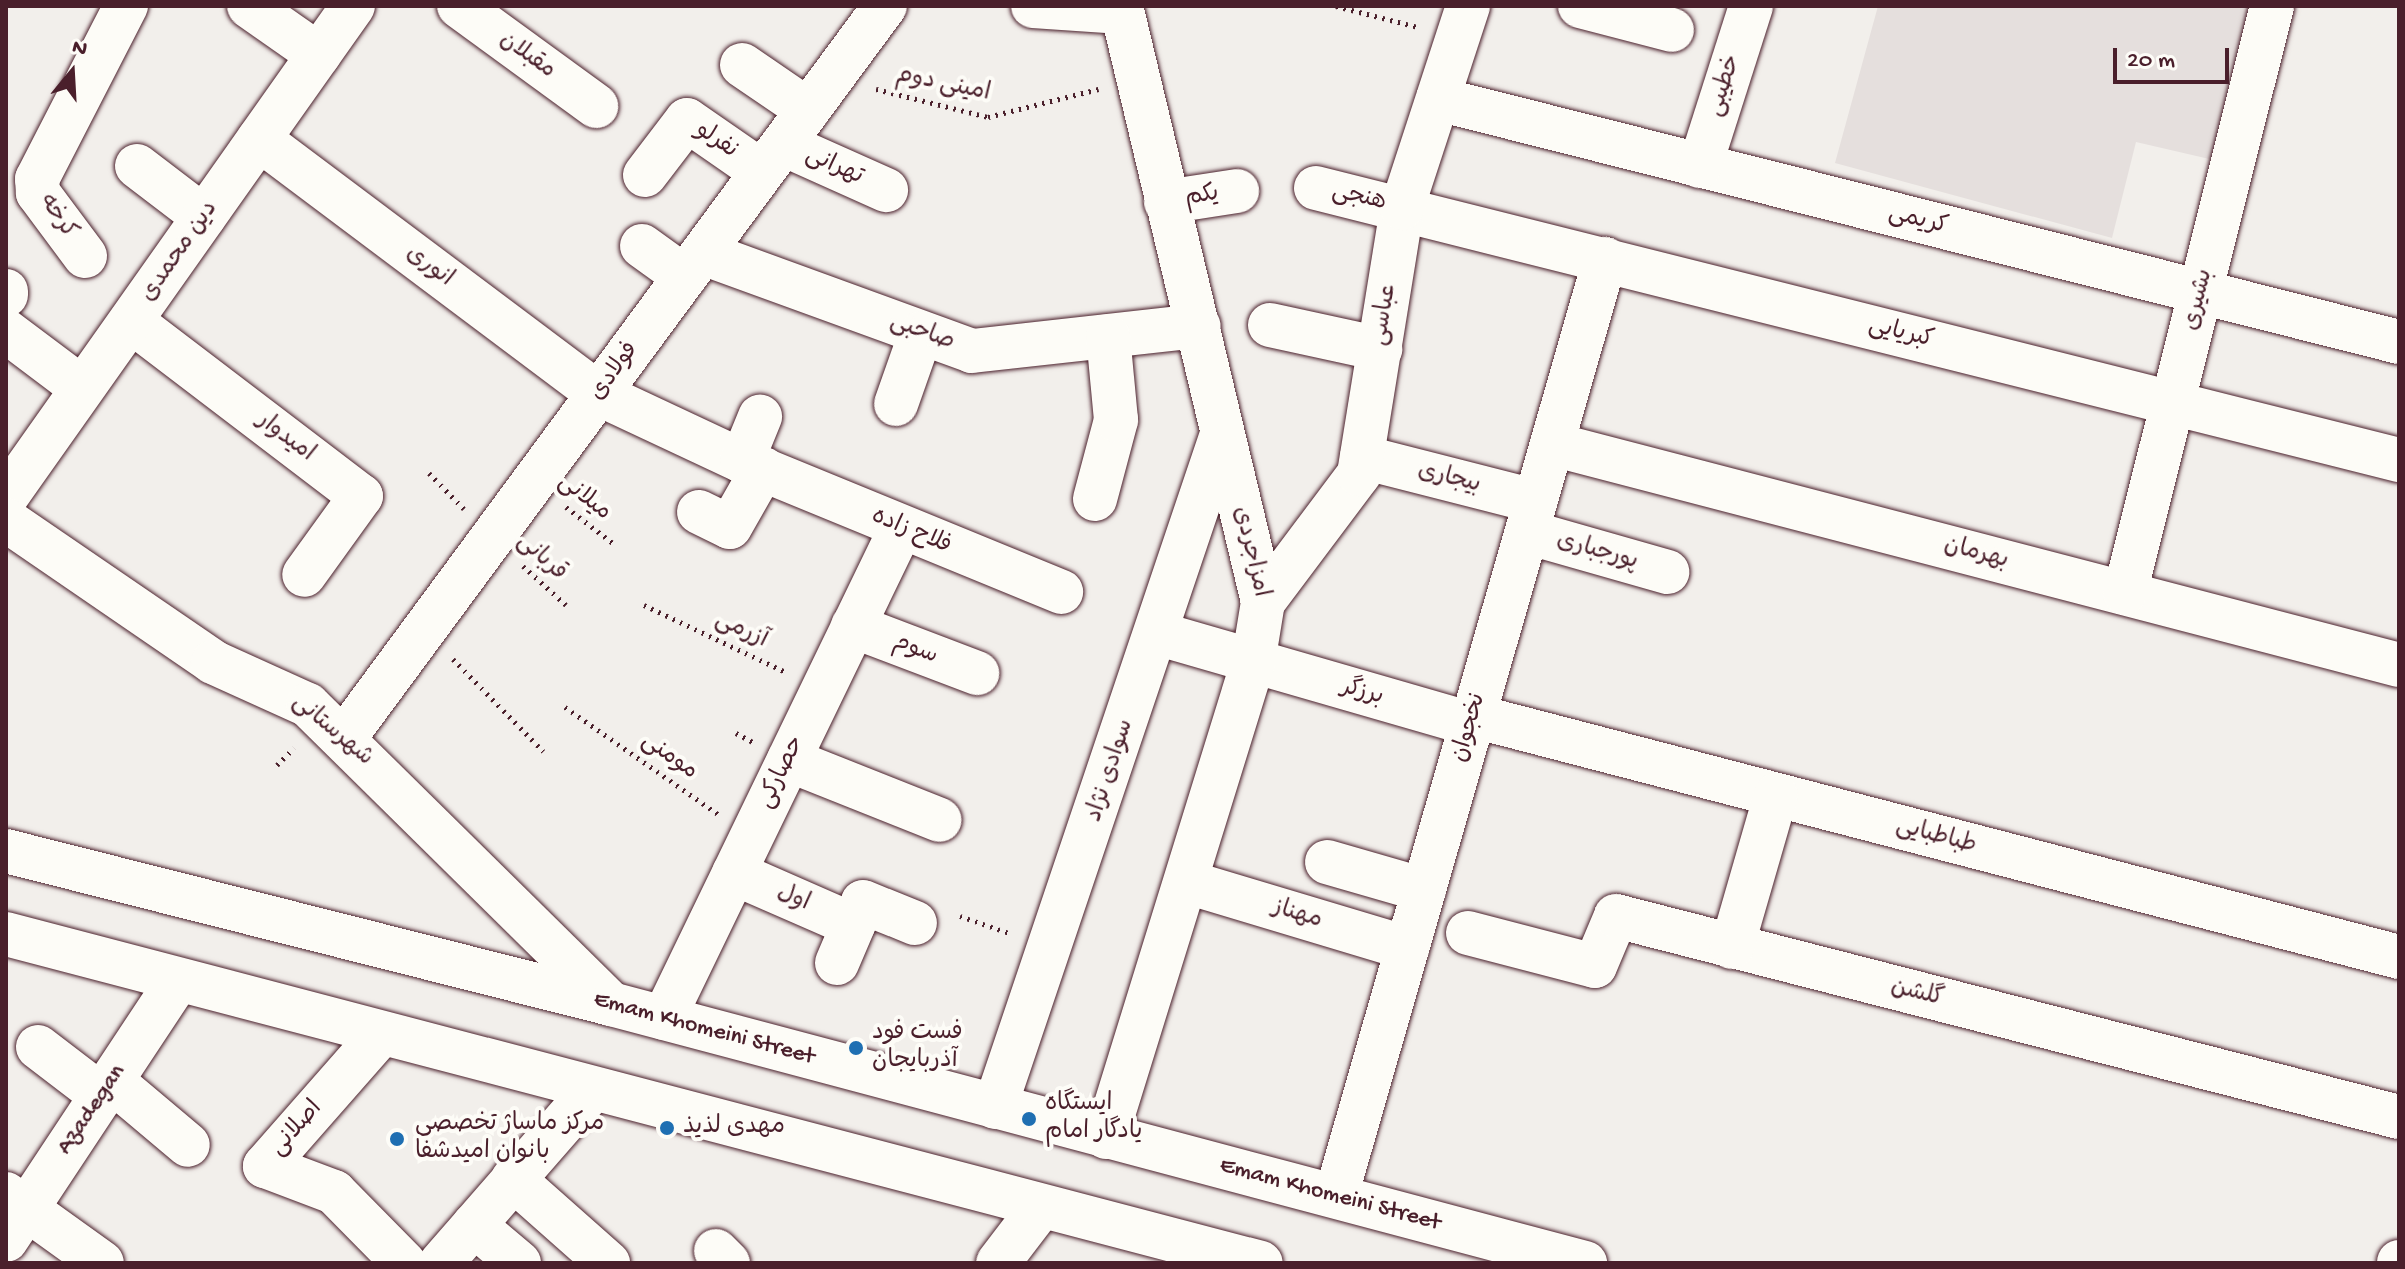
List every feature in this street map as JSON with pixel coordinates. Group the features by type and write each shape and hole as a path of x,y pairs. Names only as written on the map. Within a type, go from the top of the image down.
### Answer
{"street":[{"name":"کرخه","path":"85,256 38,193 37,179 126,6"},
{"path":"249,6 319,55"},
{"name":"دین محمدی","path":"6,497 353,6"},
{"name":"مقبلان","path":"459,6 596,106"},
{"name":"فولادی","path":"345,737 885,6"},
{"path":"1033,6 1122,9"},
{"path":"1580,6 1672,30"},
{"name":"خطیبی","path":"1700,166 1751,6"},
{"name":"بشیری","path":"2125,593 2272,6"},
{"name":"امزاجردی","path":"1106,1137 1253,663 1263,602 1122,9"},
{"name":"عباسی","path":"1263,602 1333,514 1359,474 1402,208 1462,21"},
{"path":"742,65 796,126"},
{"name":"کریمی","path":"1438,99 2399,342"},
{"name":"نفرلو","path":"645,175 687,120 796,126"},
{"name":"تهرانی","path":"796,126 886,190"},
{"name":"انوری","path":"259,139 599,394"},
{"path":"137,166 204,217"},
{"name":"هنجی","path":"1316,188 1402,208"},
{"name":"یکم","path":"1166,202 1237,191"},
{"name":"کبریایی","path":"1402,208 2399,460"},
{"name":"صاحبی","path":"642,246 972,351 1199,326"},
{"name":"نخجوان","path":"1336,1196 1605,259"},
{"name":"امیدوار","path":"131,321 361,496 304,575"},
{"path":"1270,325 1380,349"},
{"path":"6,331 82,388"},
{"path":"896,404 921,333"},
{"path":"1095,499 1116,420 1108,336"},
{"name":"فلاح زاده","path":"599,394 752,465 1061,592"},
{"path":"699,512 730,527 752,465 760,417"},
{"name":"سوادی نژاد","path":"995,1107 1222,434"},
{"name":"بهرمان","path":"1552,444 2399,665"},
{"name":"بیجاری","path":"1362,457 1531,516"},
{"name":"پورجباری","path":"1531,516 1667,572"},
{"name":"شهرستانی","path":"6,520 213,662 284,691 345,737 611,1004"},
{"name":"حصارکی","path":"664,1018 901,528"},
{"name":"سوم","path":"853,626 977,673"},
{"path":"1156,633 1253,663"},
{"name":"برزگر","path":"1253,663 1473,720"},
{"name":"طباطبایی","path":"1473,720 1776,795 2399,957"},
{"path":"789,760 940,820"},
{"path":"1732,947 1776,795"},
{"name":"Emam Khomeini Street","path":"6,851 611,1004 1585,1263"},
{"name":"اول","path":"743,855 845,944 863,902 915,923"},
{"path":"1327,862 1424,890"},
{"name":"مهناز","path":"1187,882 1407,948"},
{"name":"گلشن","path":"1468,933 1595,966 1616,916 2399,1117"},
{"path":"6,934 1040,1208 1261,1263"},
{"name":"Azadegan","path":"13,1214 107,1089 178,980"},
{"name":"اصلانی","path":"381,1034 265,1166 334,1192 404,1263"},
{"path":"38,1047 107,1089 188,1145"},
{"path":"441,1263 592,1090"},
{"path":"513,1179 608,1263"},
{"path":"998,1263 1040,1208"},
{"path":"13,1214 102,1263"},
{"path":"474,1225 519,1263"}],"path":[{"path":"1336,6 1462,21"},
{"name":"امینی دوم","path":"796,126 988,117 1138,79"},
{"name":"میلانی","path":"534,482 613,543"},
{"name":"قربانی","path":"492,538 566,605"},
{"name":"آزرمی","path":"644,605 823,690"},
{"path":"425,629 543,751"},
{"name":"مومنی","path":"565,707 743,855"},
{"path":"960,916 1051,947"}],"shaded area":[{"path":"1878,6 2262,6 2218,161 2136,142 2112,238 1835,163"}],"place":[{"name":"فست فود آذربایجان","path":"856,1048"},
{"name":"ایستگاه یادگار امام","path":"1029,1119"},
{"name":"مهدی لذیذ","path":"667,1128"},
{"name":"مرکز ماساژ تخصصی بانوان امیدشفا","path":"397,1139"}]}
